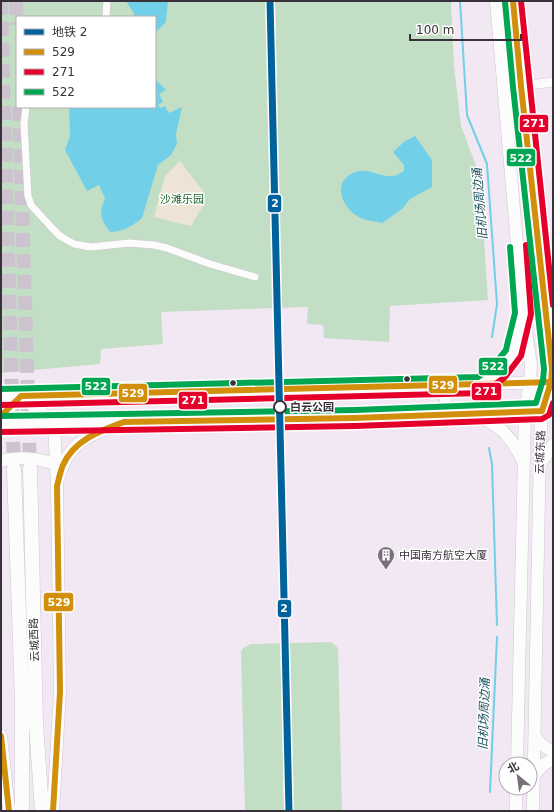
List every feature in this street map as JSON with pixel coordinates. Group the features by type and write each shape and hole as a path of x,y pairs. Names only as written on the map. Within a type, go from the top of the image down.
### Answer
{"main road":[{"name":"云城东路","path":"496,1 523,314 531,364 530,383 524,412 517,756"},
{"name":"云城东路","path":"513,1 521,86 551,347 552,369 552,382 540,465 534,756"},
{"path":"481,385 499,372 513,354 523,314"},
{"path":"1,397 552,382"},
{"path":"1,416 21,396"},
{"path":"21,396 54,423 57,486 60,692 53,811"},
{"path":"1,424 355,418 548,411"},
{"path":"474,413 505,432 514,445 523,463"},
{"path":"57,486 64,462 73,448 85,438 98,431 124,422"},
{"path":"540,465 553,445"},
{"path":"1,461 8,459 36,459 56,465"},
{"name":"云城西路","path":"30,468 36,724 42,811"},
{"name":"云城西路","path":"14,469 22,701 22,811"},
{"path":"522,506 539,506"},
{"path":"518,687 536,687"},
{"path":"1,736 9,811"},
{"path":"535,737 541,744 553,752"},
{"path":"538,771 544,764 553,760"},
{"path":"516,796 516,811"},
{"name":"云城东路","path":"533,796 533,811"}],"street":[{"path":"106,16 107,1"},
{"path":"521,86 553,82"},
{"path":"26,108 24,124 28,196 31,205 60,236 67,241 81,246 91,247 141,244 167,248 210,264 255,277"},
{"path":"445,386 446,414"}],"green space":[{"path":"1,1 451,1 454,66 461,126 480,176 488,300 390,306 389,342 324,338 323,325 307,324 308,307 161,312 163,344 101,349 100,364 1,373"},
{"path":"331,642 338,648 342,811 245,811 241,652 243,648 251,644"}],"sand":[{"name":"沙滩乐园","path":"180,161 203,191 204,204 191,226 154,217 165,176"}],"water":[{"path":"126,1 168,1 166,22 156,32 156,16 135,16"},
{"path":"156,80 166,90 159,94 163,102 158,105 160,108 165,106 169,113 182,107 176,134 177,144 171,155 158,165 142,218 135,224 119,231 110,232 102,219 101,212 105,198 99,185 87,191 65,150 70,136 69,108 156,108"},
{"path":"415,136 432,160 432,187 410,199 402,209 382,223 364,219 353,213 344,203 342,196 342,184 345,178 351,174 362,171 396,176 404,171 404,165 393,152 405,141"}],"waterway":[{"name":"旧机场周边涌","path":"460,1 467,115 487,164 497,304 492,337"},
{"name":"旧机场周边涌","path":"489,448 492,464 497,625"},
{"name":"旧机场周边涌","path":"490,792 497,637"}],"tunnel":[{"path":"1,1 14,469"},
{"path":"16,1 17,16"},
{"path":"19,108 30,468"}],"metro line":[{"name":"2","path":"270,1 289,811"}],"transit line":[{"name":"529","path":"53,811 60,692 57,486 60,473 68,456 81,443 97,433 124,422 355,418 542,411 551,382 552,369 513,1"},
{"name":"271","path":"521,1 553,305"},
{"name":"522","path":"1,416 355,410 536,403 543,380 544,369 505,2"},
{"name":"271","path":"1,405 484,393 505,377 521,356 531,314 526,245"},
{"name":"522","path":"1,389 478,377 493,366 506,350 515,313 510,247"},
{"name":"529","path":"1,416 21,396 553,382"},
{"name":"271","path":"1,432 355,426 542,419 549,415 553,403"},
{"name":"529","path":"1,736 9,811"}],"place":[{"name":"白云公园","path":"280,407"},
{"name":"中国南方航空大厦","path":"386,570"}]}
